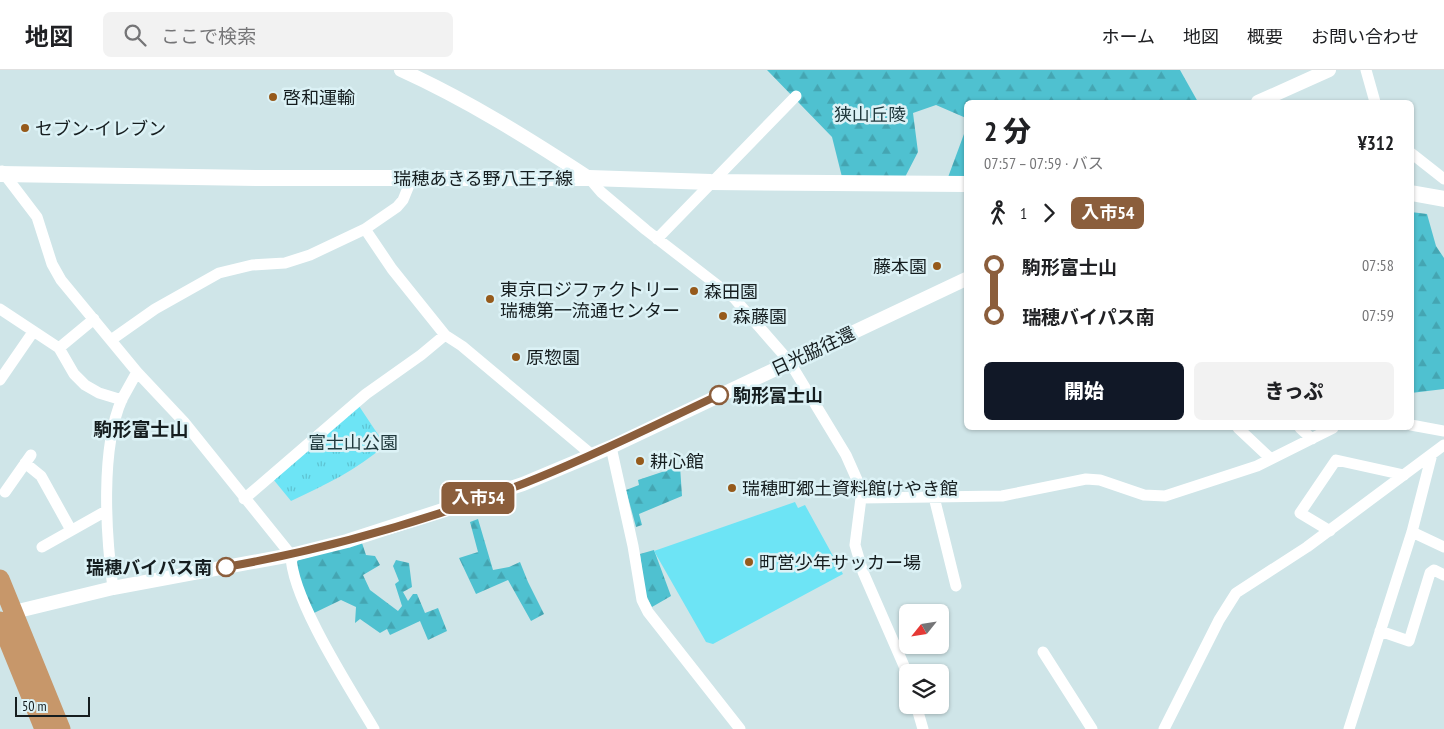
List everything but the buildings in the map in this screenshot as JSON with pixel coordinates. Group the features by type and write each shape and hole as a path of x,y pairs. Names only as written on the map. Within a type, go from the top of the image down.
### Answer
{"highway":[{"path":"0,578 5,616 44,729"},
{"path":"5,616 61,729"}],"main road":[{"name":"瑞穂あきる野八王子線","path":"2,173 412,178 588,178 710,182 964,184"},
{"path":"1414,194 1444,200"}],"street":[{"path":"401,70 462,100 541,146 588,178 601,192 657,239 734,298 789,362 846,455 858,482 861,498 855,546 863,572 903,664"},
{"path":"1262,100 1329,70"},
{"path":"1366,70 1374,100"},
{"path":"657,239 710,182 796,96"},
{"path":"1414,155 1444,179"},
{"path":"2,173 37,217 52,264 62,280 137,372 184,422 291,555 296,581 308,610 374,729"},
{"path":"111,340 155,309 219,273 252,265 285,263 318,252 365,229 397,207 403,200 412,178"},
{"path":"365,229 392,269 445,335 462,346 592,455"},
{"name":"日光脇往還","path":"5,616 113,588 291,555 347,541 523,484 611,447 964,280"},
{"path":"0,309 59,348 74,374 85,385 99,394 122,400"},
{"path":"59,348 94,319"},
{"path":"0,380 33,332"},
{"path":"244,498 366,394 421,355 445,335"},
{"path":"113,588 107,545 106,511 111,443 122,400 137,372"},
{"path":"1414,426 1444,431"},
{"path":"1240,430 1271,459"},
{"path":"1302,430 1312,439"},
{"path":"861,498 1002,496 1086,479 1100,480 1144,496 1159,497 1257,466 1329,430"},
{"path":"1164,729 1219,620 1236,593 1330,531 1444,445"},
{"path":"611,447 633,546 642,600 648,612 740,729"},
{"path":"1349,729 1412,532 1432,454"},
{"path":"5,491 28,459 41,476 71,530"},
{"path":"1330,531 1300,513 1336,460 1404,475"},
{"path":"934,497 956,586"},
{"path":"42,547 106,511"},
{"path":"1412,532 1444,548"},
{"path":"1380,631 1406,642 1409,641 1430,573 1434,570 1444,575"},
{"path":"1043,652 1092,729"},
{"path":"919,714 923,729"}],"green space":[{"name":"狭山丘陵","path":"767,70 1180,70 1197,100 964,100 964,117 936,105 913,113 918,152 903,181 843,181 832,137"},
{"path":"964,134 964,179 947,180"},
{"path":"1414,212 1427,214 1436,246 1444,258 1444,389 1414,393"},
{"name":"富士山公園","path":"359,406 385,445 352,469 291,501 273,479"},
{"path":"680,466 682,496 639,514 642,525 636,527 626,490 639,485 638,480"},
{"name":"町営少年サッカー場","path":"795,502 798,508 805,505 843,574 713,644 706,642 654,551"},
{"path":"478,519 493,570 509,567 520,562 544,614 531,621 508,580 476,594 459,558 478,552 470,522"},
{"path":"362,543 366,555 375,556 380,565 363,575 370,590 398,611 402,606 395,584 399,581 393,566 396,560 409,563 412,587 403,592 408,601 413,594 417,594 425,613 438,608 447,631 428,640 420,621 390,635 387,629 380,633 360,619 355,623 356,607 341,600 314,613 304,593 295,566 298,560"},
{"path":"654,550 671,596 652,607 645,593 640,554"}],"bus line":[{"name":"入市54","path":"226,567 291,555 347,541 523,484 592,455 719,395"}],"place":[{"name":"啓和運輸","path":"273,97"},
{"name":"セブン-イレブン","path":"25,128"},
{"name":"藤本園","path":"937,266"},
{"name":"森田園","path":"694,291"},
{"name":"東京ロジファクトリー 瑞穂第一流通センター","path":"490,299"},
{"name":"森藤園","path":"723,316"},
{"name":"原惣園","path":"516,357"},
{"name":"駒形富士山","path":"719,395"},
{"name":"耕心館","path":"640,461"},
{"name":"瑞穂町郷土資料館けやき館","path":"732,488"},
{"name":"町営少年サッカー場","path":"749,562"},
{"name":"瑞穂バイパス南","path":"226,567"}],"district":[{"name":"駒形富士山","path":"141,429"}]}
